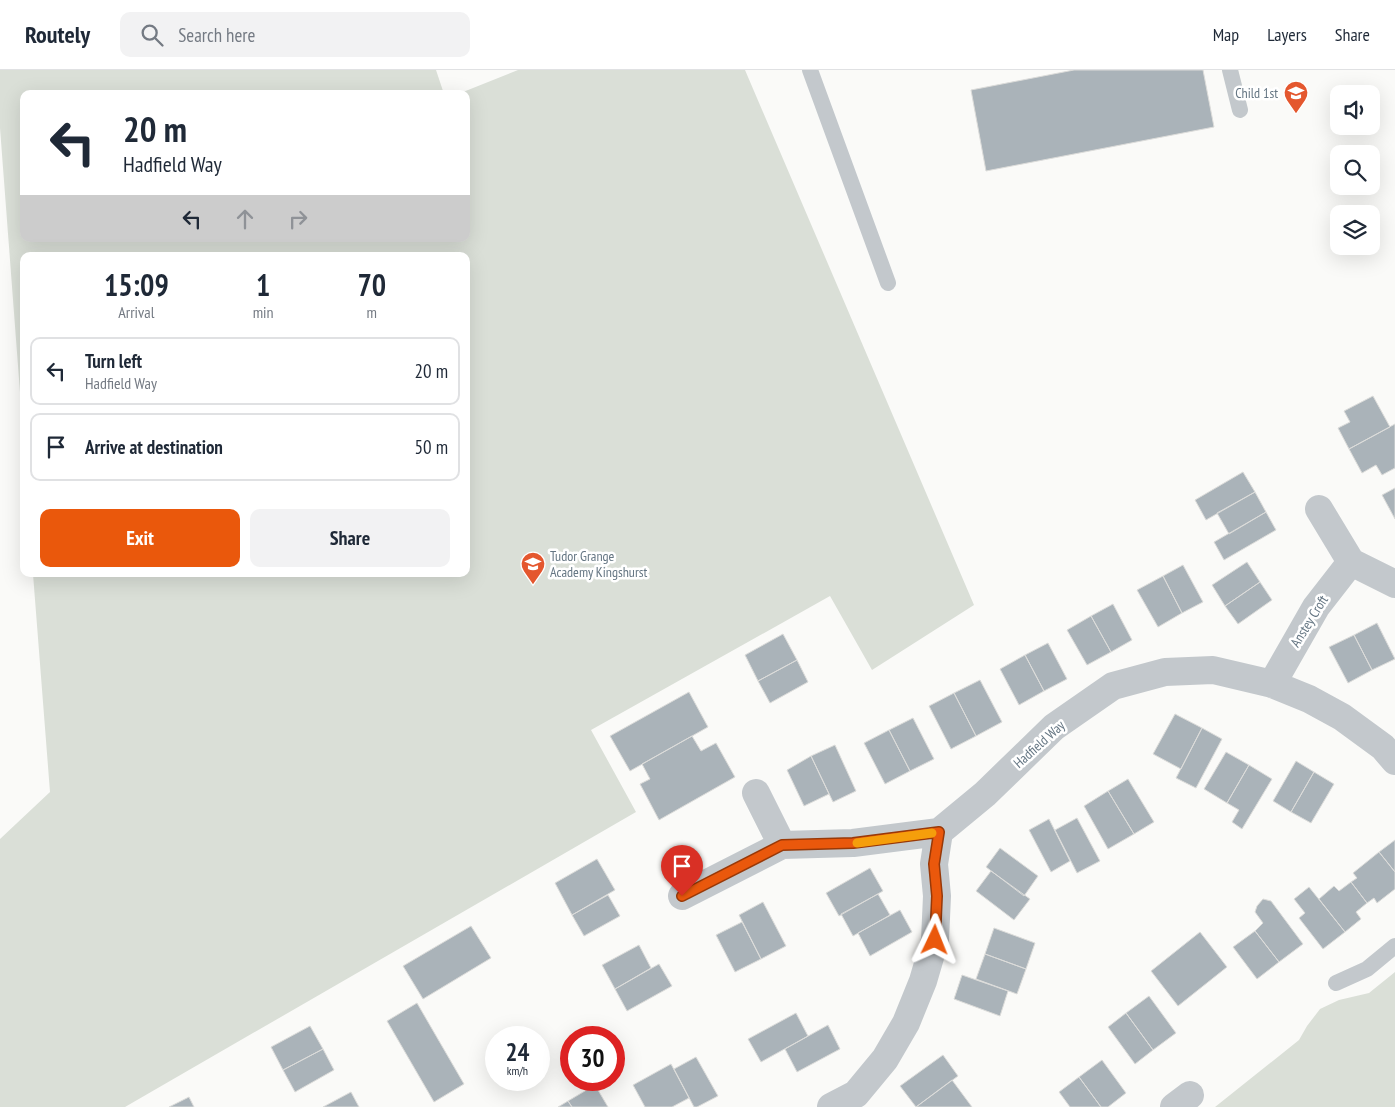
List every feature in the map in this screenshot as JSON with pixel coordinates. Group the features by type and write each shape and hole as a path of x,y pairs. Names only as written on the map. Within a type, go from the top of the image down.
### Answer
{"street":[{"path":"1319,509 1351,562 1395,584"},
{"name":"Anstey Croft","path":"1272,684 1316,606 1351,562"},
{"name":"Hadfield Way","path":"939,832 985,794 1054,727 1113,686 1165,672 1213,670 1272,684 1309,699 1342,717 1383,747 1395,761"},
{"path":"756,792 782,845"},
{"path":"682,896 782,845 853,843 939,832 934,864 937,896 935,940 923,981 906,1023 861,1101 831,1107"}],"lane":[{"path":"810,70 888,283"},
{"path":"1230,70 1240,110"},
{"path":"1336,983 1366,969 1395,946"}],"shaded area":[{"name":"Tudor Grange Academy Kingshurst","path":"0,70 436,70 443,90 20,90 20,242 470,242 470,90 468,90 518,70 745,70 974,605 872,670 830,596 591,730 636,812 125,1107 0,1107 0,839 50,792 33,577 470,577 470,252 20,252 20,392 0,128"},
{"path":"1395,972 1395,1107 1215,1107 1299,1040 1320,1009 1339,1000 1369,993"}],"building":[{"path":"1074,70 1203,70 1214,127 986,171 971,90"},
{"path":"1373,396 1390,427 1349,449 1338,428 1350,422 1344,411"},
{"path":"1395,424 1395,468 1382,475 1376,465 1362,473 1349,449"},
{"path":"1243,472 1255,492 1206,520 1195,500"},
{"path":"1395,488 1395,519 1382,495"},
{"path":"1255,492 1266,512 1229,534 1217,513"},
{"path":"1266,512 1276,530 1224,560 1214,542"},
{"path":"1247,562 1260,582 1225,606 1212,585"},
{"path":"1183,565 1203,602 1182,613 1163,576"},
{"path":"1163,576 1182,613 1158,627 1137,590"},
{"path":"1260,582 1272,600 1238,624 1225,606"},
{"path":"1113,604 1132,640 1111,652 1091,616"},
{"path":"1091,616 1111,652 1087,665 1067,630"},
{"path":"1377,623 1395,659 1372,670 1354,635"},
{"path":"783,634 797,660 758,681 745,655"},
{"path":"1354,635 1372,670 1348,683 1329,647"},
{"path":"1048,643 1067,679 1044,691 1025,655"},
{"path":"1025,655 1044,691 1019,705 1000,669"},
{"path":"797,660 808,682 770,703 758,681"},
{"path":"980,680 1002,722 976,736 954,693"},
{"path":"689,692 708,727 630,771 610,736"},
{"path":"954,693 976,736 951,749 929,706"},
{"path":"1175,714 1202,728 1181,769 1153,754"},
{"path":"913,718 934,759 910,771 889,730"},
{"path":"1202,728 1222,739 1196,788 1176,778"},
{"path":"889,730 910,771 885,784 864,743"},
{"path":"692,736 701,751 716,743 735,777 659,820 640,784 650,779 642,764"},
{"path":"835,745 856,791 833,802 811,756"},
{"path":"1226,752 1249,765 1227,803 1204,789"},
{"path":"811,756 829,794 804,806 787,770"},
{"path":"1296,761 1314,772 1291,812 1273,801"},
{"path":"1249,765 1272,779 1242,829 1232,822 1239,810 1227,803"},
{"path":"1314,772 1334,784 1311,823 1291,812"},
{"path":"1128,779 1154,822 1134,834 1108,791"},
{"path":"1108,791 1134,834 1108,849 1084,806"},
{"path":"1077,818 1100,861 1077,873 1055,830"},
{"path":"1049,819 1070,861 1051,872 1029,830"},
{"path":"1395,840 1395,872 1379,852"},
{"path":"1000,848 1038,876 1024,896 986,867"},
{"path":"1379,852 1395,872 1395,889 1377,903 1374,898 1367,903 1351,882 1357,878 1353,873"},
{"path":"597,859 615,890 572,915 555,883"},
{"path":"870,868 883,891 839,916 826,893"},
{"path":"991,871 1030,899 1014,920 976,891"},
{"path":"1351,882 1367,903 1356,912 1361,919 1345,932 1319,899 1334,886 1339,891"},
{"path":"1309,887 1345,932 1323,949 1299,918 1305,913 1294,899"},
{"path":"878,894 890,915 853,936 841,914"},
{"path":"608,895 620,916 584,936 572,915"},
{"path":"1263,899 1271,901 1303,944 1279,962 1255,931 1263,923 1255,912"},
{"path":"763,902 786,946 761,959 739,915"},
{"path":"900,910 912,932 870,956 858,933"},
{"path":"742,922 761,959 735,972 716,935"},
{"path":"471,926 491,958 423,999 403,966"},
{"path":"994,928 1035,943 1026,969 985,954"},
{"path":"1255,931 1279,962 1257,979 1233,947"},
{"path":"1200,932 1227,967 1178,1006 1151,971"},
{"path":"639,945 651,968 615,989 602,965"},
{"path":"985,954 1026,969 1017,994 976,979"},
{"path":"659,964 672,986 627,1011 615,989"},
{"path":"962,975 1008,991 1000,1016 954,999"},
{"path":"1149,996 1176,1033 1153,1050 1126,1013"},
{"path":"417,1003 464,1084 434,1102 387,1021"},
{"path":"796,1013 808,1036 761,1062 748,1039"},
{"path":"1126,1013 1153,1050 1135,1064 1108,1027"},
{"path":"828,1025 840,1049 797,1072 785,1049"},
{"path":"310,1026 323,1049 283,1070 271,1047"},
{"path":"323,1049 334,1070 295,1092 283,1070"},
{"path":"943,1055 958,1076 916,1107 900,1086"},
{"path":"696,1057 718,1096 694,1107 674,1069"},
{"path":"1102,1060 1126,1093 1108,1107 1101,1107 1079,1077"},
{"path":"671,1064 689,1098 672,1107 645,1107 633,1085"},
{"path":"1079,1077 1101,1107 1070,1107 1059,1092"},
{"path":"952,1080 972,1107 916,1107"},
{"path":"585,1091 599,1091 608,1107 572,1107 568,1101"},
{"path":"351,1092 359,1107 323,1107"},
{"path":"189,1097 194,1107 169,1107"},
{"path":"568,1101 572,1107 558,1107"}],"slow traffic":[{"path":"857,843 932,833"}],"place":[{"name":"Child 1st","path":"1296,114"},
{"name":"Tudor Grange Academy Kingshurst","path":"533,585"}],"route":[{"path":"682,896 782,845 853,843 939,832 934,864 937,896 935,940"}]}
